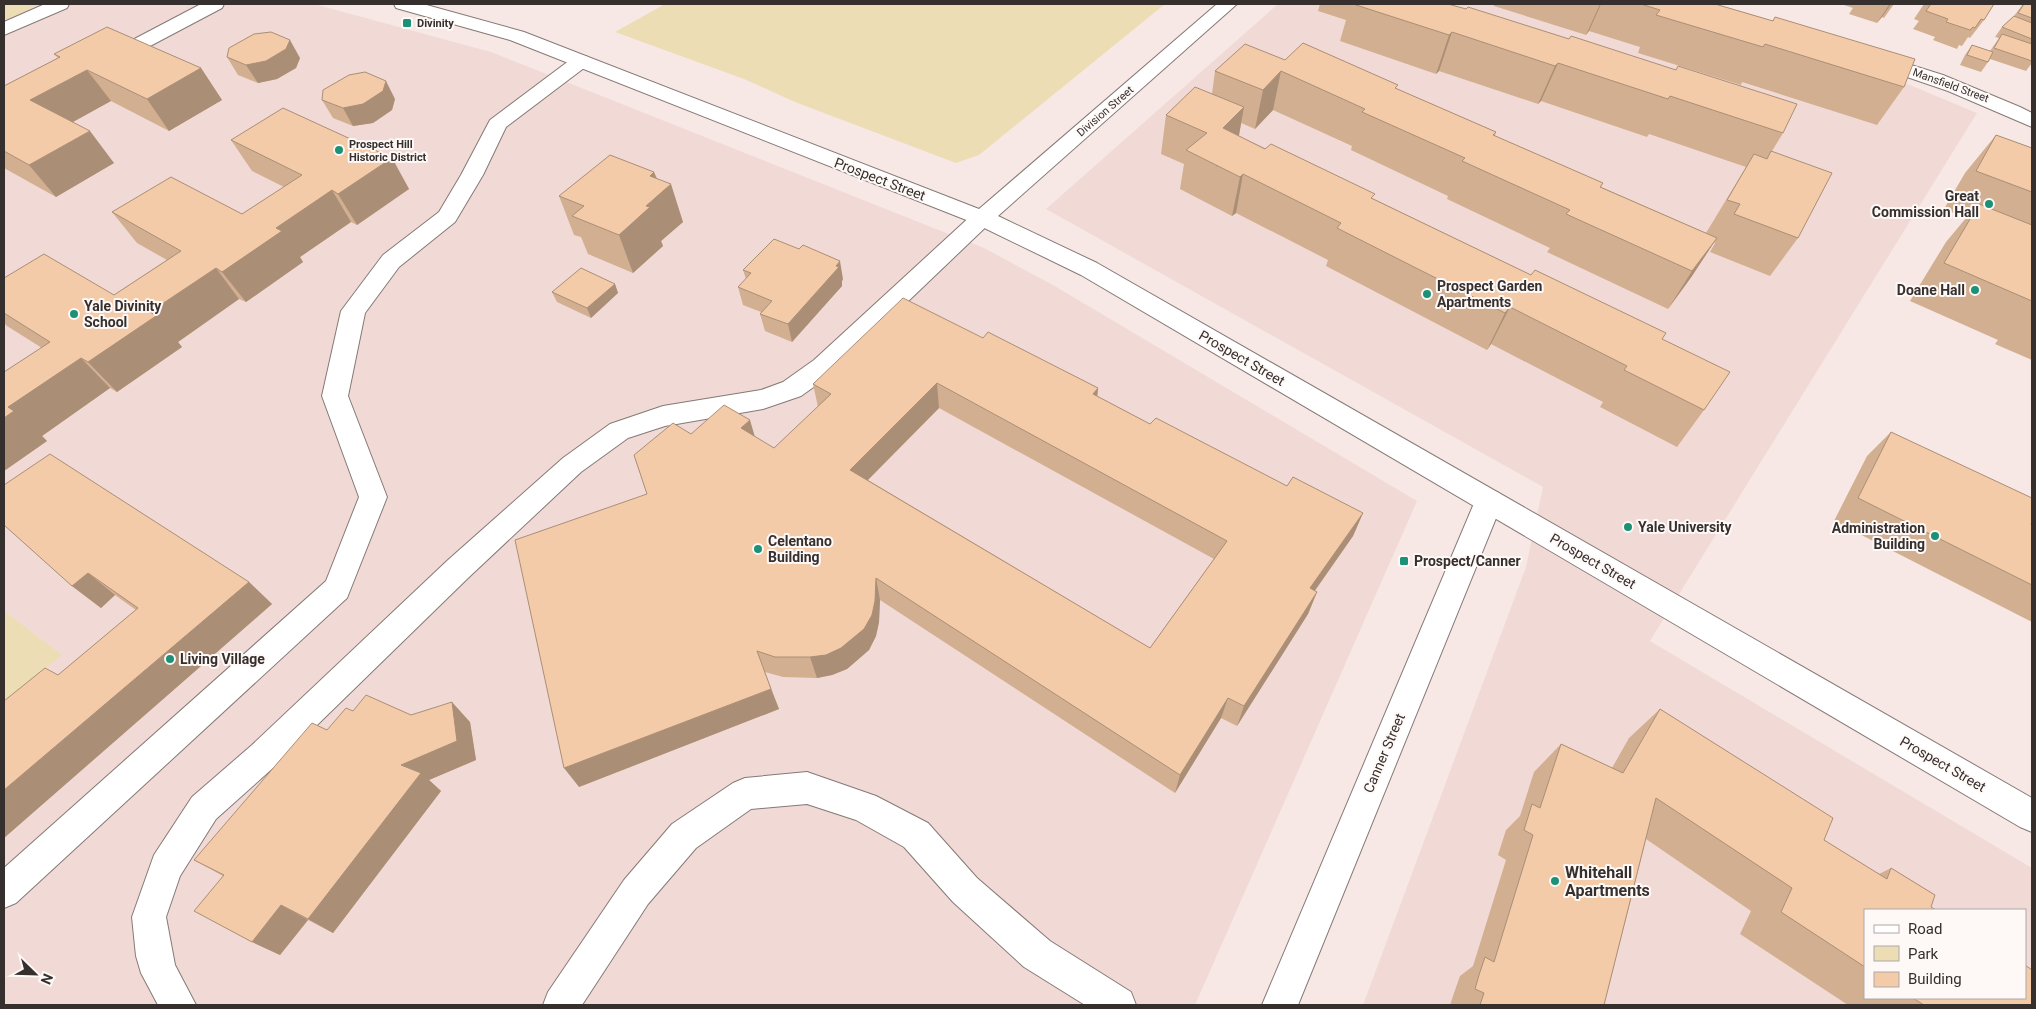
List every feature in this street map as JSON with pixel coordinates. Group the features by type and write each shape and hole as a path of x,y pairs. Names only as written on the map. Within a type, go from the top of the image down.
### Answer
{"main road":[{"path":"4,29 60,4"},
{"path":"92,69 215,4"},
{"name":"Prospect Street","path":"404,4 518,36 982,218 1089,270 2032,816"},
{"name":"Division Street","path":"178,1005 159,972 154,956 149,917 166,867 204,808 263,756 479,550 572,465 620,431 663,416 764,399 792,389 823,367 982,218 1228,4"},
{"name":"Mansfield Street","path":"1856,54 1932,77 1991,100 2032,120"},
{"path":"4,891 337,589 373,497 335,396 354,312 391,261 447,217 474,170 497,124 581,61"},
{"name":"Canner Street","path":"1280,1005 1489,502"},
{"path":"561,1005 636,892 684,836 745,794 807,788 864,807 916,835 965,890 1037,954 1118,1005"}],"shaded area":[{"path":"4,4 314,4 491,52 984,248 1053,285 1417,501 1195,1005 4,1005"},
{"name":"Yale University","path":"1278,4 1645,4 1893,78 1977,113 1650,641 2032,868 2032,1005 1363,1005 1526,567 1543,487 1046,209"}],"green space":[{"path":"4,4 39,4 4,20"},
{"path":"665,4 1165,4 979,155 956,163 795,102 744,79 615,32"},
{"path":"4,611 62,655 4,702"}],"building":[{"path":"1353,4 1448,4 1466,9 1468,7 1569,39 1571,36 1676,70 1678,66 1797,104 1783,133 1670,96 1668,99 1558,63 1555,66 1452,32 1449,35"},
{"path":"1641,4 1715,4 1773,21 1775,17 1915,59 1904,87 1765,44 1763,47 1656,15 1660,10"},
{"path":"1931,4 1994,4 1984,20 1981,19 1975,28 1973,27 1970,30 1946,22 1948,19 1926,11"},
{"path":"2024,4 2032,4 2032,18 2018,13"},
{"path":"2014,16 2032,23 2032,39 2002,27"},
{"path":"107,27 201,68 147,99 87,70 30,100 90,131 29,165 4,151 4,86 60,57 54,54"},
{"path":"271,32 290,40 286,49 266,61 246,65 227,57 229,48 254,34"},
{"path":"2002,34 2032,44 2032,61 1994,48"},
{"path":"1303,43 1398,85 1395,88 1496,132 1493,135 1603,183 1600,187 1717,238 1692,271 1566,214 1570,210 1462,161 1465,158 1362,112 1365,109 1281,71 1263,90 1215,71 1245,44 1285,60"},
{"path":"1972,45 1993,52 1988,62 1967,55"},
{"path":"365,72 386,81 383,91 363,104 343,108 322,100 323,90 349,75"},
{"path":"1195,87 1244,107 1223,128 1265,149 1271,144 1375,194 1371,198 1531,275 1535,270 1666,333 1662,339 1730,372 1704,410 1624,370 1627,366 1510,307 1505,313 1337,228 1341,223 1243,174 1240,177 1186,150 1207,133 1166,115"},
{"path":"283,108 392,158 338,194 332,190 276,228 282,231 222,272 216,268 150,312 156,316 88,362 81,358 8,407 14,411 4,418 4,372 50,342 4,313 4,278 44,254 114,295 181,251 112,212 171,177 242,214 302,175 231,140"},
{"path":"1996,135 2032,148 2032,192 1976,171"},
{"path":"1771,151 1832,173 1798,238 1734,214 1740,204 1727,200 1754,154 1767,159"},
{"path":"610,155 654,172 650,176 671,184 646,206 650,207 619,235 572,216 584,206 559,196"},
{"path":"1979,204 2032,225 2032,301 1944,263"},
{"path":"774,239 799,249 803,245 840,261 836,266 839,267 788,324 760,314 772,301 738,287 751,273 743,270"},
{"path":"581,268 615,284 587,308 552,292"},
{"name":"Celentano Building","path":"903,298 983,338 988,332 1098,388 1093,394 1150,424 1156,418 1287,486 1293,477 1363,513 1310,588 1317,592 1244,706 1228,698 1180,775 876,578 872,615 864,629 841,648 826,655 810,657 775,657 757,651 771,689 564,768 515,540 647,494 634,455 673,423 691,434 724,405 750,420 741,428 774,448 831,394 813,384","holes":["937,383 1227,541 1150,648 850,470"]},
{"path":"1891,432 2032,498 2032,585 1858,498"},
{"name":"Living Village","path":"50,454 249,582 4,790 4,701 45,668 58,675 138,608 88,573 72,586 4,525 4,485"},
{"path":"366,695 411,715 452,702 457,741 401,765 421,773 308,919 281,905 252,942 194,911 224,875 194,860 312,723 327,730 346,708 353,711"},
{"name":"Whitehall Apartments","path":"1660,709 1833,818 1824,840 1887,879 1891,868 1935,895 1931,907 1934,909 1864,909 1864,966 1781,912 1792,888 1656,798 1604,1005 1480,1005 1484,993 1475,989 1485,957 1494,962 1533,835 1524,830 1532,804 1540,808 1561,744 1623,773"},
{"path":"2026,966 2032,970 2032,1005 1924,1005 1915,999 2026,999"}],"place":[{"name":"Divinity","path":"407,23"},
{"name":"Prospect Hill Historic District","path":"339,150"},
{"name":"Great Commission Hall","path":"1989,204"},
{"name":"Doane Hall","path":"1975,290"},
{"name":"Prospect Garden Apartments","path":"1427,294"},
{"name":"Yale Divinity School","path":"74,314"},
{"name":"Yale University","path":"1628,527"},
{"name":"Administration Building","path":"1935,536"},
{"name":"Celentano Building","path":"758,549"},
{"name":"Prospect/Canner","path":"1404,561"},
{"name":"Living Village","path":"170,659"},
{"name":"Whitehall Apartments","path":"1555,881"}]}
